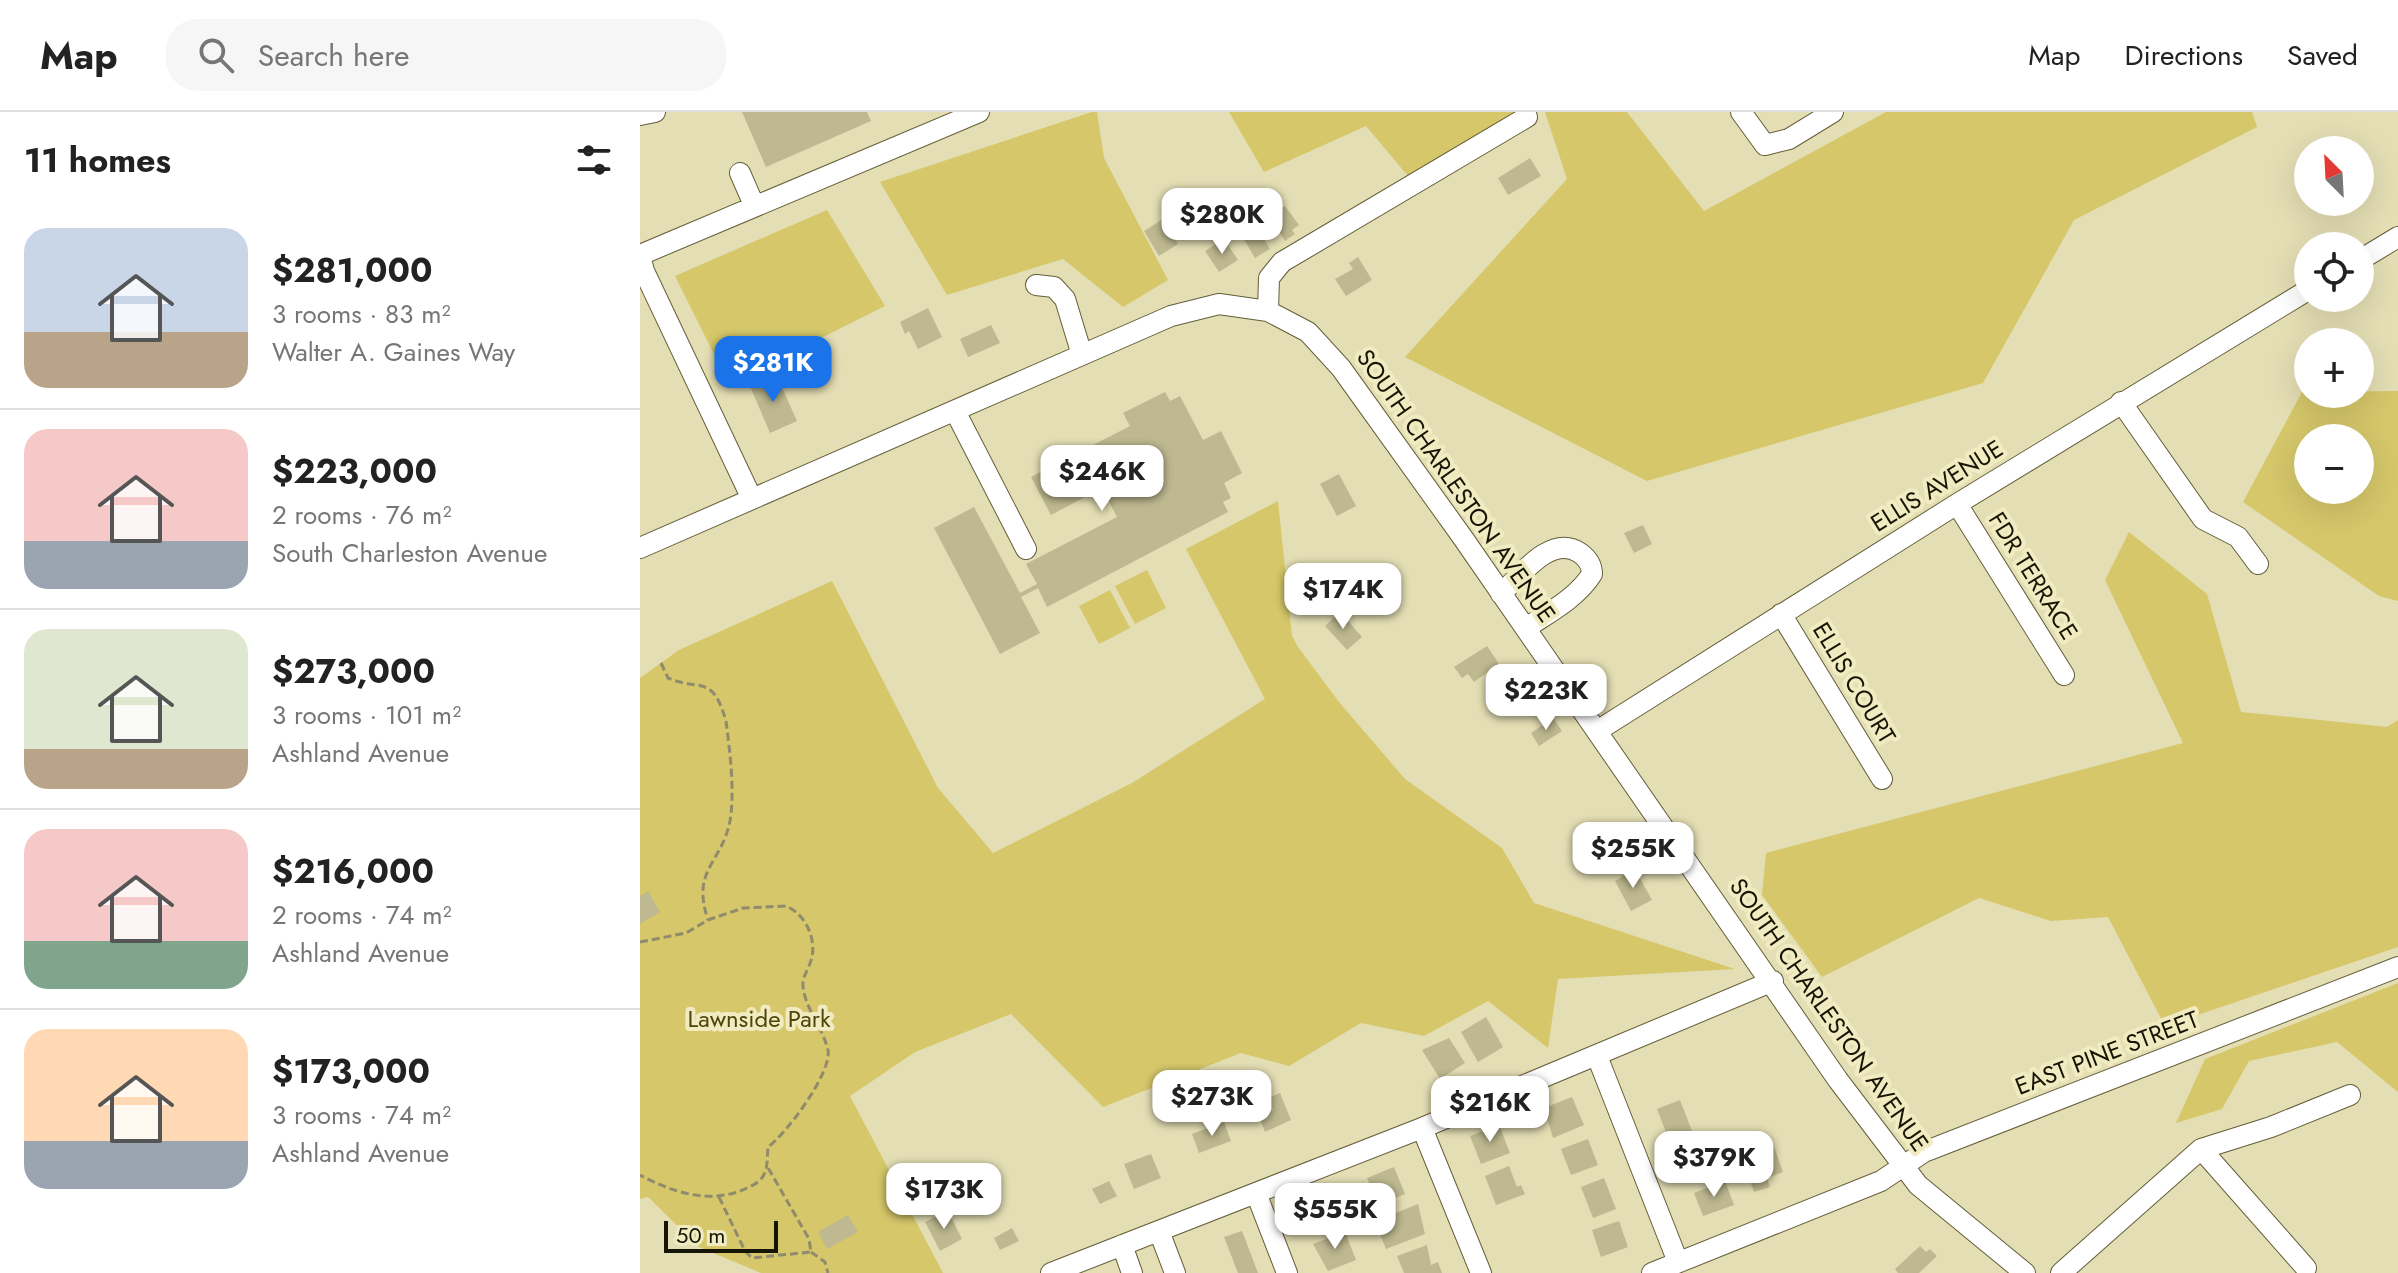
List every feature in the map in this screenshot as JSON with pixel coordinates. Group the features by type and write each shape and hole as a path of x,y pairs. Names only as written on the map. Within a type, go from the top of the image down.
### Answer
{"street":[{"path":"640,115 655,112"},
{"path":"752,499 640,255 979,112"},
{"path":"1741,112 1765,145 1789,139 1833,112"},
{"path":"1268,311 1269,278 1282,262 1527,117"},
{"path":"740,173 754,205"},
{"path":"2374,252 2398,237"},
{"path":"1036,285 1054,287 1065,299 1082,355"},
{"name":"ELLIS AVENUE","path":"1597,731 2121,402 2294,298"},
{"name":"SOUTH CHARLESTON AVENUE","path":"640,548 1195,308 1219,304 1268,311 1308,332 1341,368 1773,981 1838,1080 1903,1166 1918,1185 2025,1273"},
{"path":"2121,402 2203,519 2238,537 2258,564"},
{"path":"955,411 1026,549"},
{"name":"FDR TERRACE","path":"1957,504 2064,675"},
{"path":"1501,594 1543,555 1554,549 1564,547 1578,551 1588,561 1592,574 1587,582 1526,628"},
{"name":"ELLIS COURT","path":"1781,614 1882,779"},
{"name":"EAST PINE STREET","path":"1652,1273 1881,1181 1924,1152 2398,967"},
{"path":"1051,1273 1422,1128 1773,981"},
{"path":"1597,1056 1678,1262"},
{"path":"2061,1273 2201,1149 2271,1127 2350,1095"},
{"path":"1422,1128 1481,1273"},
{"path":"2201,1149 2306,1268"},
{"path":"1256,1193 1287,1273"},
{"path":"1159,1231 1175,1273"},
{"path":"1122,1245 1132,1273"}],"path":[{"path":"661,663 668,678 701,683 709,690 722,708 726,721 730,819 722,847 702,880 701,897 708,920"},
{"path":"640,942 686,933 708,920 743,908 786,906 805,922 813,945 803,986 828,1058 796,1118 786,1132 768,1147 765,1172 756,1183 719,1197 690,1194 640,1175"},
{"path":"766,1165 809,1239 811,1252"},
{"path":"719,1197 745,1251 752,1258 811,1252 825,1262 828,1273"}],"green space":[{"path":"1097,112 1104,158 1168,280 1123,307 1063,259 947,295 880,182"},
{"path":"1229,112 1519,112 1408,176 1366,126 1264,172"},
{"path":"1545,112 1627,112 1704,211 1886,112 2252,112 2257,127 2074,220 1983,383 1647,481 1405,357 1567,179"},
{"path":"827,210 885,306 729,384 675,276"},
{"path":"2374,391 2398,391 2398,601 2379,596 2243,502 2294,407 2374,408"},
{"name":"Lawnside Park","path":"1278,501 1292,636 1339,702 1405,779 1502,848 1534,903 1735,969 1558,979 1548,1048 1488,1001 1424,1036 1361,1023 1289,1066 1241,1053 1103,1107 1011,1014 915,1052 850,1096 943,1273 761,1273 699,1247 648,1197 640,1199 640,678 679,650 832,581 938,788 993,853 1132,783 1265,699 1186,549"},
{"path":"2129,532 2207,594 2241,712 2387,727 2398,720 2398,947 2165,1026 2108,917 2051,921 1979,898 1822,977 1762,895 1766,853 2183,743 2105,580"},
{"path":"1147,570 1166,608 1135,624 1115,586"},
{"path":"1110,590 1130,628 1099,644 1079,606"},
{"path":"2398,983 2398,1092 2337,1042 2249,1061 2222,1109 2176,1123 2205,1059"}],"building":[{"path":"742,112 867,112 871,121 766,167"},
{"path":"1530,158 1541,176 1508,195 1498,178"},
{"path":"1285,206 1299,225 1292,230 1295,234 1285,241 1269,216"},
{"path":"1163,219 1178,244 1159,256 1144,231"},
{"path":"1254,222 1270,249 1255,258 1239,231"},
{"path":"1224,239 1238,260 1219,272 1205,251"},
{"path":"1358,257 1372,280 1346,296 1335,279 1353,269 1349,263"},
{"path":"928,308 942,337 918,349 909,331 905,334 900,322"},
{"path":"991,325 1000,343 968,357 960,339"},
{"path":"776,374 797,421 770,433 750,386"},
{"path":"1165,392 1170,401 1180,396 1203,440 1221,431 1242,473 1224,483 1231,498 1223,502 1228,512 1047,607 1038,588 1021,597 1040,633 1000,654 934,528 974,507 1020,593 1037,584 1026,564 1117,517 1102,488 1051,515 1031,477 1130,426 1123,413"},
{"path":"1339,474 1356,506 1337,516 1320,484"},
{"path":"1643,525 1652,544 1634,553 1624,533"},
{"path":"1340,612 1362,637 1347,650 1325,626"},
{"path":"1487,646 1499,664 1474,682 1468,674 1462,678 1454,667"},
{"path":"1553,718 1562,731 1539,746 1531,733"},
{"path":"1635,869 1652,900 1631,911 1615,881"},
{"path":"648,891 660,912 640,924 640,896"},
{"path":"1486,1017 1503,1047 1478,1062 1461,1032"},
{"path":"1449,1038 1465,1063 1440,1079 1422,1050"},
{"path":"1280,1093 1291,1120 1265,1132 1259,1116 1273,1110 1268,1098"},
{"path":"1572,1097 1584,1125 1553,1138 1544,1108"},
{"path":"1680,1100 1692,1131 1669,1140 1657,1109"},
{"path":"1224,1122 1231,1141 1199,1153 1192,1134"},
{"path":"1499,1125 1510,1153 1481,1164 1470,1136"},
{"path":"1588,1139 1598,1165 1571,1175 1561,1149"},
{"path":"1773,1144 1783,1172 1767,1178 1770,1187 1754,1192 1741,1155"},
{"path":"1151,1154 1161,1178 1134,1189 1124,1164"},
{"path":"1509,1166 1517,1187 1521,1185 1525,1194 1496,1205 1485,1176"},
{"path":"1394,1167 1405,1194 1378,1205 1367,1178"},
{"path":"1604,1178 1616,1209 1593,1218 1581,1187"},
{"path":"1109,1181 1117,1196 1100,1204 1092,1189"},
{"path":"1725,1181 1734,1205 1703,1216 1694,1193"},
{"path":"1327,1196 1336,1221 1311,1230 1301,1205"},
{"path":"1418,1204 1425,1234 1386,1249 1378,1229 1389,1225 1386,1217"},
{"path":"948,1211 962,1239 940,1251 925,1222"},
{"path":"848,1215 858,1232 827,1249 818,1232"},
{"path":"1619,1221 1628,1247 1601,1257 1592,1230"},
{"path":"1012,1228 1019,1241 1000,1250 994,1238"},
{"path":"1242,1231 1258,1273 1238,1273 1224,1237"},
{"path":"1345,1232 1356,1260 1328,1271 1313,1244"},
{"path":"1427,1245 1431,1265 1438,1262 1442,1273 1404,1273 1397,1256"},
{"path":"1920,1246 1926,1252 1930,1249 1937,1256 1919,1273 1898,1273 1895,1269"}]}
